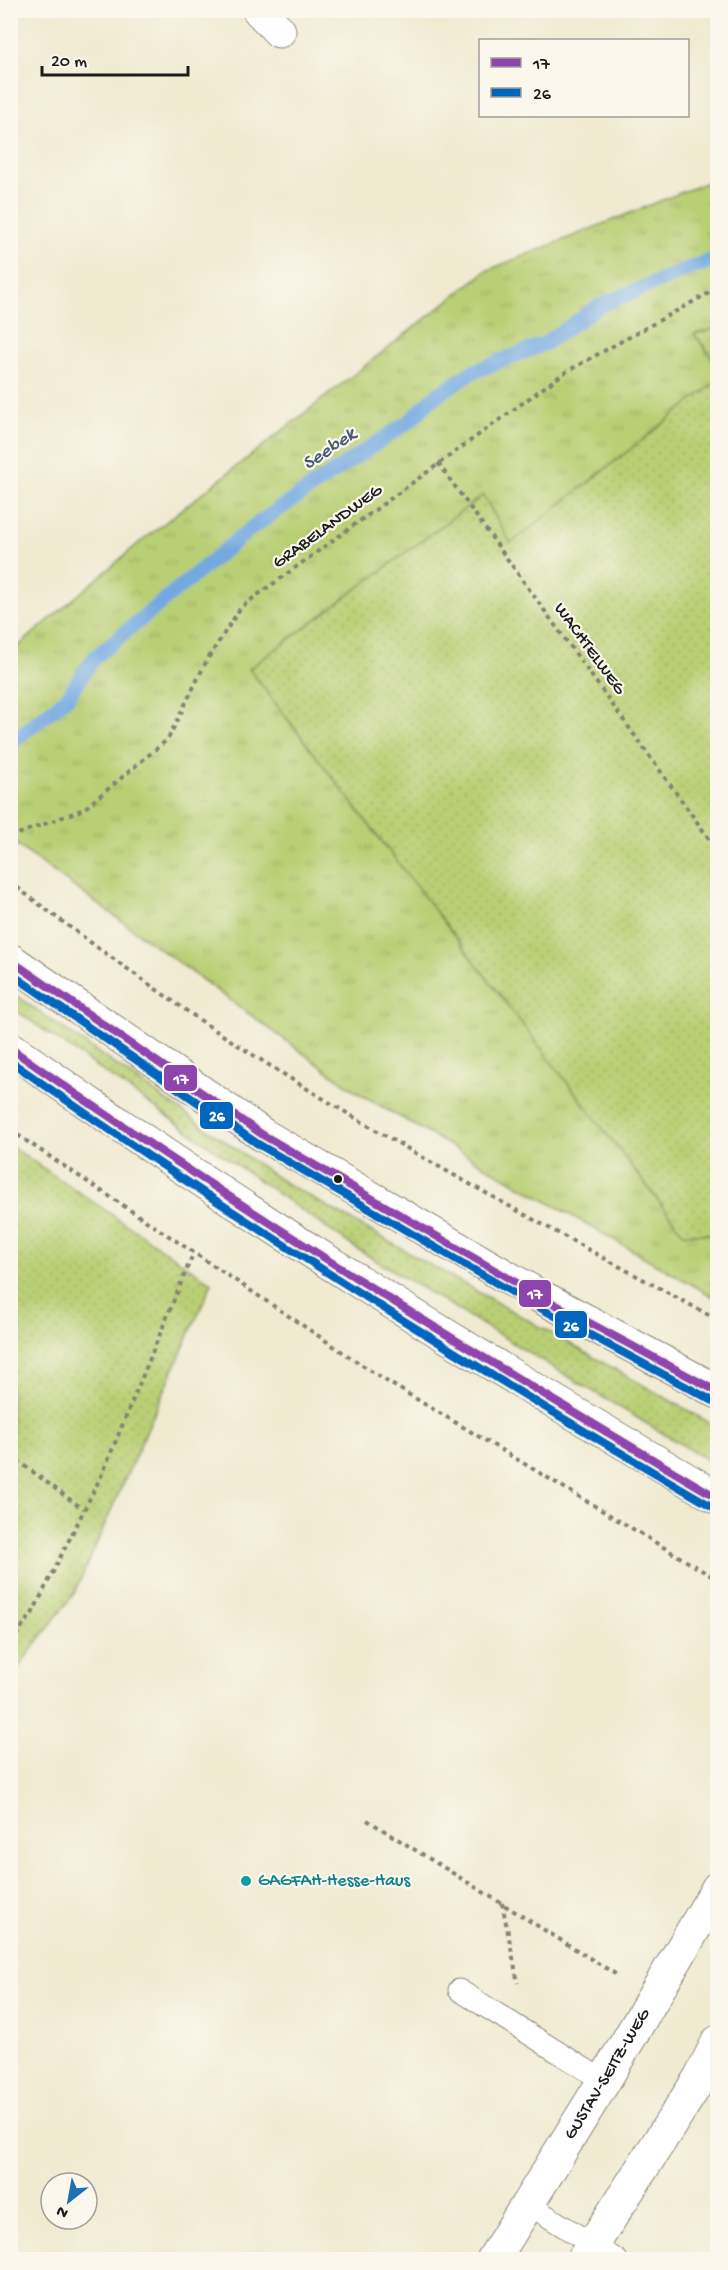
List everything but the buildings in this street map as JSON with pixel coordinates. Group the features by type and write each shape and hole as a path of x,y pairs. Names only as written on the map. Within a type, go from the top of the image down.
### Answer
{"main road":[{"path":"10,960 263,1135 534,1293 717,1392"},
{"path":"10,1048 105,1116 249,1212 516,1380 717,1498"},
{"name":"GUSTAV-SEITZ-WEG","path":"493,2259 604,2080 717,1888"},
{"path":"598,2254 700,2078 717,2042"}],"lane":[{"path":"459,1990 604,2080"},
{"path":"528,2204 598,2254"}],"path":[{"name":"GRABELANDWEG","path":"10,837 84,809 168,739 207,660 241,607 564,373 717,288"},
{"name":"WACHTELWEG","path":"438,463 717,851"},
{"path":"10,882 198,1018 341,1109 482,1191 717,1320"},
{"path":"10,1130 383,1379 717,1580"},
{"path":"10,1643 32,1614 103,1472 193,1254"},
{"path":"10,1455 83,1509"},
{"path":"367,1820 653,1997"},
{"path":"502,1903 529,2033"}],"green space":[{"path":"717,178 717,328 694,334 717,364 717,381 511,543 483,495 249,669 683,1233 717,1235 717,1299 358,1093 10,840 10,654 139,543 486,271"},
{"path":"717,328 717,364 694,334"},
{"path":"717,381 717,1235 683,1233 249,669 483,495 511,543"},
{"path":"11,992 282,1181 717,1427 717,1466 357,1249 11,1007"},
{"path":"11,1146 212,1283 75,1592 11,1677"}],"waterway":[{"name":"Seebek","path":"10,743 66,699 94,658 254,526 411,420 433,398 470,373 544,344 599,306 718,258"}],"transit line":[{"name":"17","path":"10,960 263,1135 534,1293 718,1392"},
{"name":"26","path":"10,973 258,1144 529,1302 713,1401"},
{"name":"17","path":"10,1048 183,1166 359,1280 718,1498"},
{"name":"26","path":"10,1061 269,1236 357,1292 534,1401 713,1507"}],"place":[{"name":"GAGFAH-Hesse-Haus","path":"246,1881"}]}
